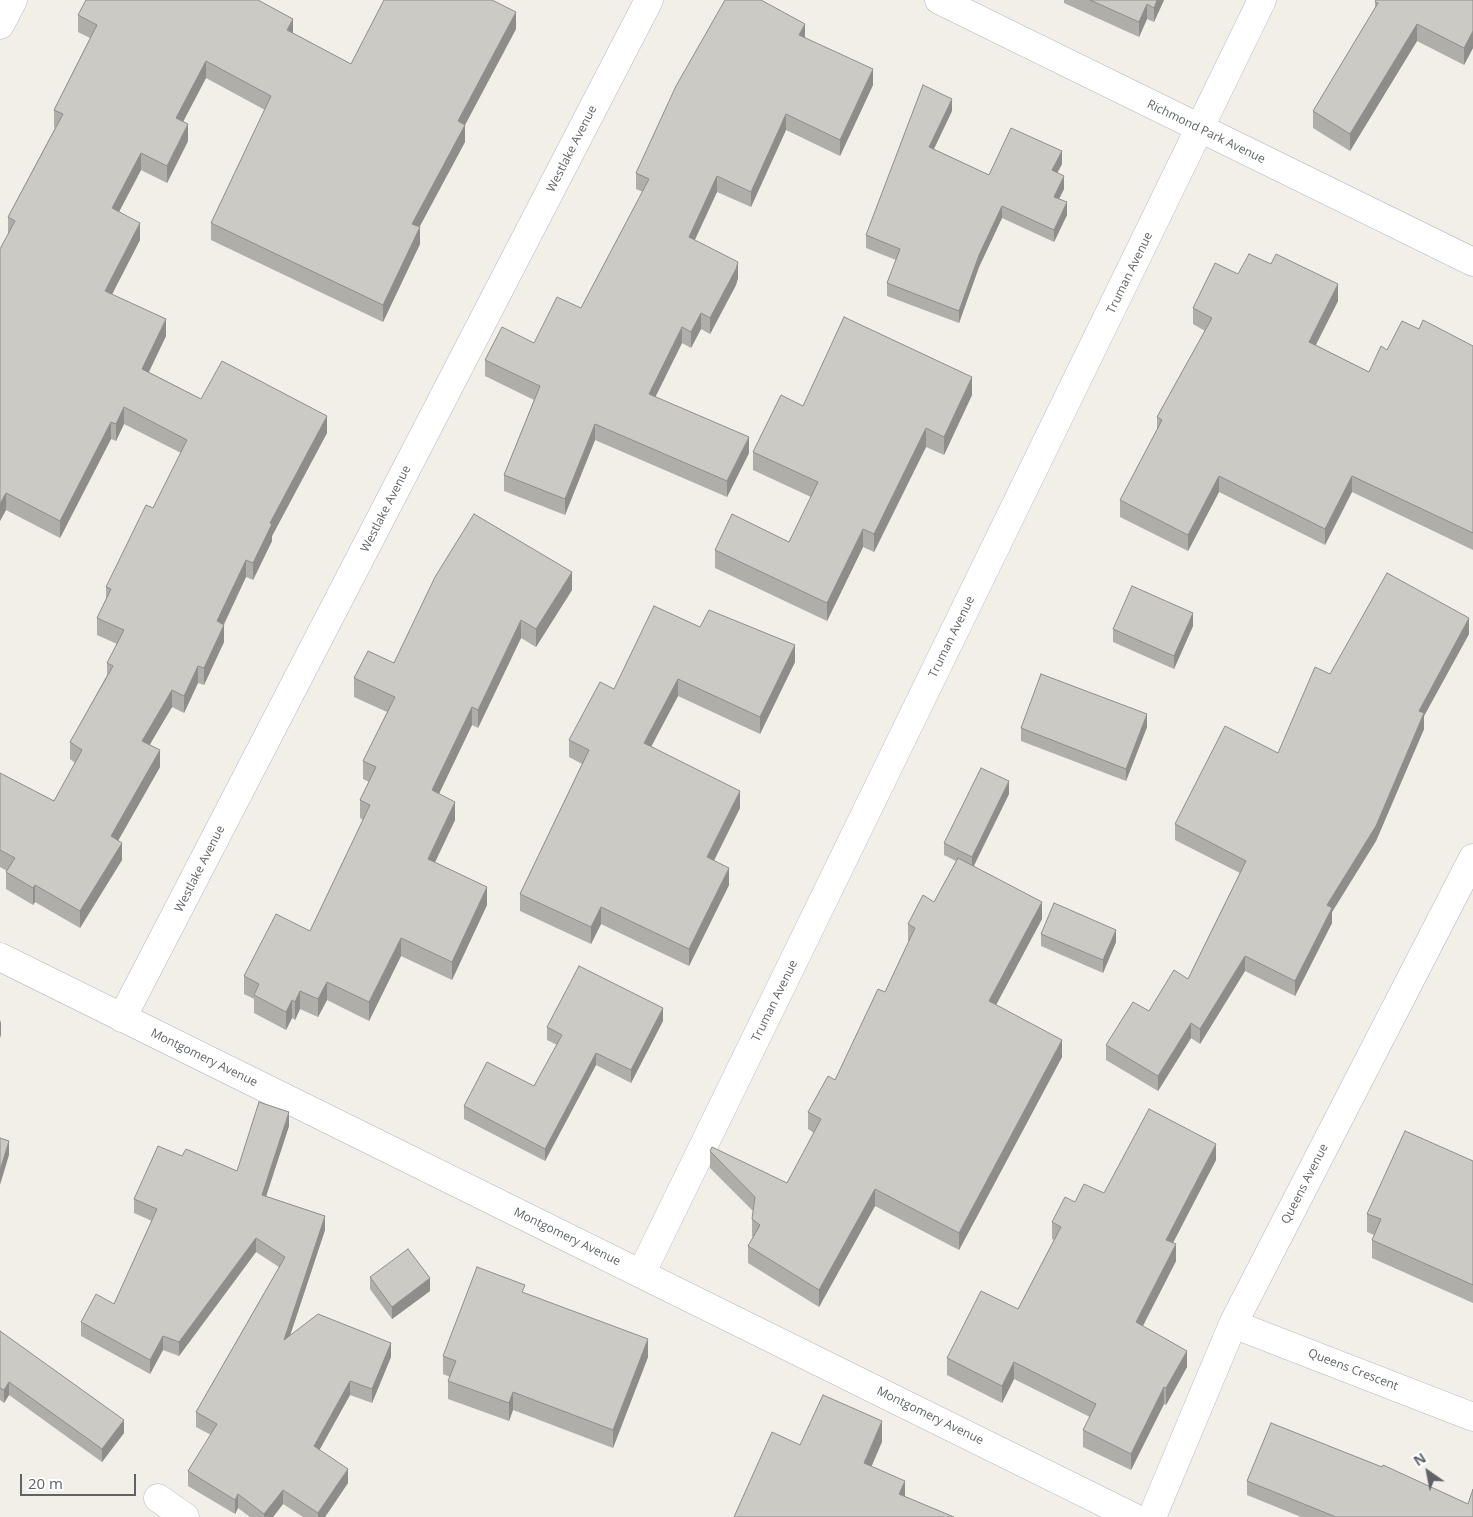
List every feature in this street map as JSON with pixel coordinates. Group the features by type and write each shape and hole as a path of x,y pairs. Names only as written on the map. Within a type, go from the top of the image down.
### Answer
{"street":[{"path":"0,25 13,0"},
{"name":"Westlake Avenue","path":"122,1018 649,0"},
{"name":"Richmond Park Avenue","path":"939,0 1473,262"},
{"name":"Truman Avenue","path":"641,1274 1201,130 1262,0"},
{"name":"Queens Avenue","path":"1152,1517 1234,1324 1473,858"},
{"name":"Montgomery Avenue","path":"0,957 1133,1517"},
{"name":"Queens Crescent","path":"1234,1324 1473,1417"},
{"path":"158,1498 185,1517"}],"building":[{"path":"86,0 258,0 293,19 287,30 351,64 384,0 492,0 516,12 458,121 465,125 412,224 420,227 383,305 211,223 271,96 206,61 176,118 188,124 167,166 141,153 112,208 140,223 105,291 166,319 142,369 201,399 222,361 327,416 270,523 272,524 253,563 246,560 217,621 224,625 204,668 198,666 184,696 172,690 142,741 160,750 111,836 122,843 80,911 35,885 33,888 6,872 15,858 0,850 0,773 54,801 82,750 70,742 113,666 107,663 124,630 97,618 111,589 106,587 146,505 153,508 187,440 124,407 116,424 111,422 60,521 6,493 0,504 0,249 15,221 8,217 63,114 54,110 97,25 78,15"},
{"path":"725,0 761,0 805,24 799,35 873,69 840,140 786,114 751,192 717,176 689,237 738,262 710,318 701,313 691,332 682,327 649,394 749,437 727,481 595,424 565,499 504,475 540,386 485,360 502,327 534,343 557,297 581,308 649,179 636,173 676,86"},
{"path":"1090,0 1157,0 1154,8 1147,4 1139,22"},
{"path":"1376,0 1473,0 1473,31 1464,48 1417,24 1350,134 1313,111 1378,3 1375,2"},
{"path":"923,85 952,99 929,147 989,175 1011,128 1062,151 1052,170 1064,176 1054,197 1067,202 1054,230 1002,206 979,255 959,311 887,283 900,249 866,235"},
{"path":"1249,254 1271,264 1276,254 1338,284 1309,342 1369,372 1381,346 1387,350 1402,321 1419,329 1423,320 1473,346 1473,533 1352,476 1325,529 1219,476 1188,535 1120,500 1162,420 1157,417 1212,318 1193,308 1215,263 1238,274"},
{"path":"844,317 972,377 944,437 926,428 874,534 863,529 827,603 715,550 732,514 789,542 818,482 753,452 781,395 803,406"},
{"path":"474,514 572,572 536,629 521,620 478,710 472,707 432,790 455,802 428,859 487,887 452,962 401,938 369,1002 327,982 318,999 300,991 295,1002 292,1000 286,1012 254,995 259,984 244,976 276,914 310,931 370,805 360,800 376,767 363,761 395,697 354,678 368,651 394,663 435,577"},
{"path":"1387,573 1469,618 1419,711 1424,713 1376,826 1327,905 1332,908 1295,981 1245,956 1200,1029 1191,1023 1158,1076 1106,1045 1133,1002 1149,1011 1174,970 1188,979 1246,861 1175,824 1225,726 1278,753 1315,667 1330,674"},
{"path":"1132,586 1193,613 1174,656 1113,629"},
{"path":"654,606 700,627 709,610 795,645 760,717 678,679 644,743 740,791 707,857 729,868 689,949 601,907 591,927 520,894 589,750 569,740 600,682 614,689"},
{"path":"1041,674 1147,714 1126,769 1021,728"},
{"path":"981,768 1009,781 972,857 944,843"},
{"path":"958,858 1042,902 989,1001 1062,1040 959,1233 875,1189 819,1290 748,1246 760,1225 752,1219 755,1197 710,1151 712,1147 787,1183 821,1119 808,1112 828,1076 835,1080 878,989 885,992 915,928 908,924 923,895 934,902"},
{"path":"1054,903 1116,930 1103,960 1041,934"},
{"path":"579,966 663,1008 631,1070 596,1053 545,1149 464,1106 487,1062 534,1086 562,1035 547,1027"},
{"path":"259,1102 289,1112 262,1195 325,1216 284,1340 318,1314 391,1343 372,1389 350,1381 314,1446 348,1469 318,1513 283,1490 264,1514 238,1494 235,1500 188,1471 217,1424 196,1412 285,1257 256,1238 179,1342 163,1336 150,1360 81,1322 96,1294 114,1304 157,1209 134,1199 158,1146 182,1156 186,1149 237,1171"},
{"path":"1149,1109 1216,1144 1166,1240 1176,1244 1136,1322 1187,1351 1166,1388 1164,1387 1131,1454 1083,1430 1096,1404 1014,1362 1002,1386 947,1358 981,1291 1018,1309 1061,1227 1052,1222 1065,1197 1075,1202 1084,1184 1104,1193"},
{"path":"1405,1131 1473,1161 1473,1285 1372,1240 1381,1219 1367,1214"},
{"path":"0,1138 9,1141 0,1170"},
{"path":"408,1249 430,1278 392,1307 370,1277"},
{"path":"477,1267 525,1285 522,1292 648,1339 613,1430 513,1392 509,1403 448,1381 456,1361 443,1356"},
{"path":"0,1331 124,1420 102,1449 9,1382 4,1390 0,1388"},
{"path":"823,1395 882,1421 864,1463 905,1481 899,1494 954,1517 734,1517 772,1432 800,1445"},
{"path":"1271,1423 1382,1467 1383,1465 1468,1504 1473,1489 1473,1517 1336,1517 1247,1481"}]}
